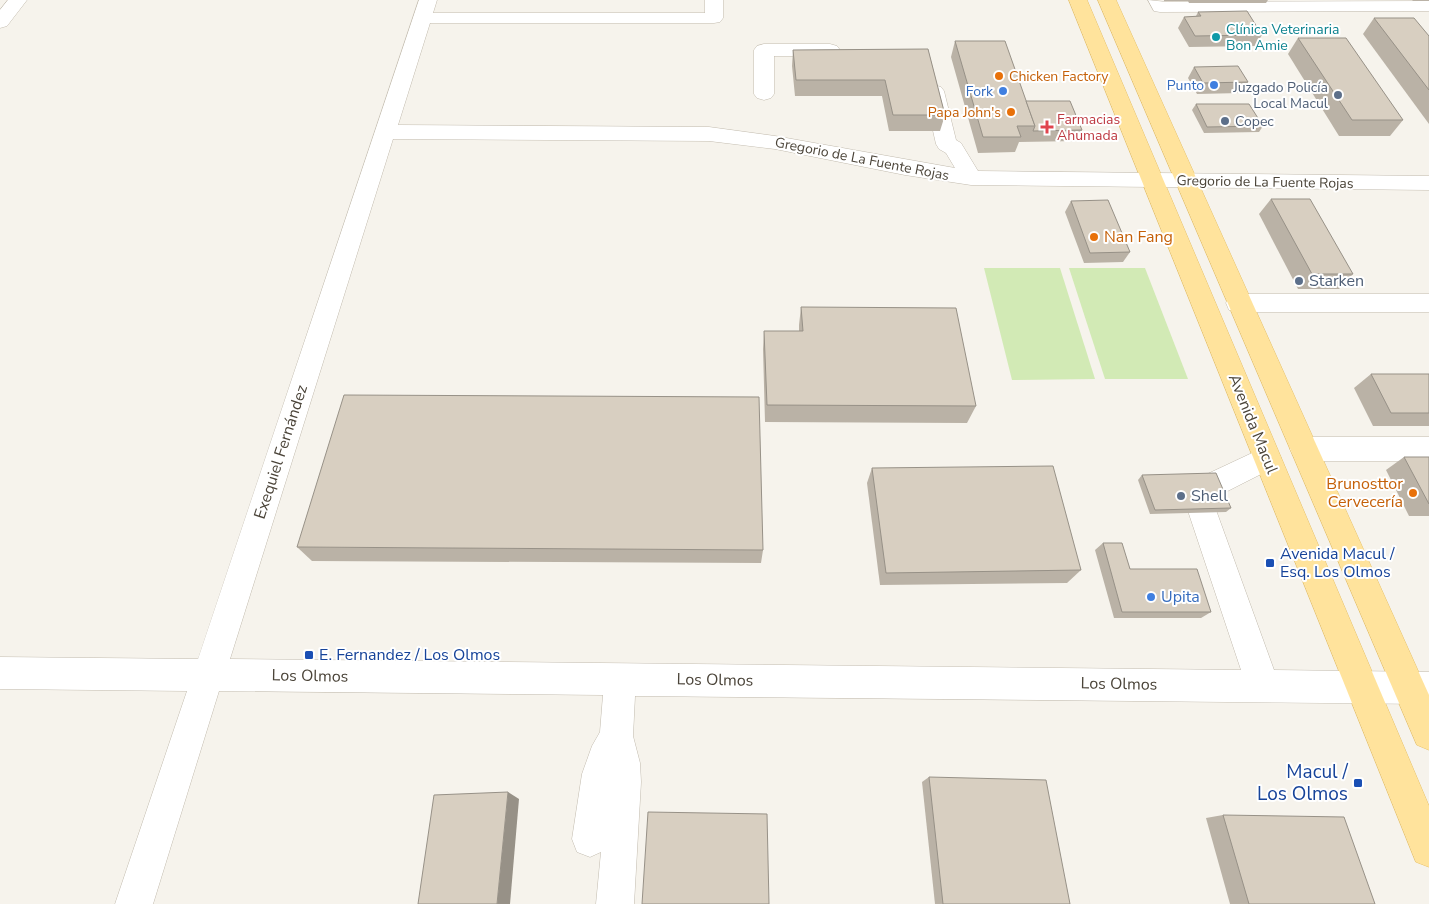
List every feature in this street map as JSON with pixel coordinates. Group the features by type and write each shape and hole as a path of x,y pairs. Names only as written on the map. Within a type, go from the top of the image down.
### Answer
{"main road":[{"name":"Avenida Macul","path":"1078,0 1429,849"},
{"path":"1107,0 1238,303 1304,448 1419,688 1429,733"}],"street":[{"path":"0,22 18,0"},
{"path":"425,9 714,18 714,0"},
{"path":"1157,0 1160,7 1429,6"},
{"name":"Exequiel Fernández","path":"134,904 425,9"},
{"path":"764,94 764,50 849,50"},
{"path":"929,70 946,144 954,148 971,178"},
{"name":"Gregorio de La Fuente Rojas","path":"385,132 716,134 772,142 901,169 971,178 1429,183"},
{"path":"1238,303 1429,303"},
{"path":"1304,448 1429,449"},
{"path":"1263,686 1196,493 1267,458"},
{"name":"Los Olmos","path":"0,673 1419,688"},
{"path":"615,904 624,782 623,764 616,736 620,679"},
{"path":"590,838 599,774 604,758 616,736"}],"green space":[{"path":"984,268 1060,268 1095,379 1012,380"},
{"path":"1069,268 1145,268 1188,379 1105,379"}],"building":[{"path":"1247,11 1262,35 1195,36 1184,17 1201,16 1198,12"},
{"path":"1374,18 1414,18 1429,36 1429,90"},
{"path":"1298,38 1346,38 1403,120 1352,120"},
{"path":"955,41 1005,41 1035,126 1017,126 1021,137 983,137"},
{"path":"928,49 945,115 893,115 885,80 796,80 793,50"},
{"path":"1238,66 1248,82 1203,83 1194,67"},
{"path":"1026,101 1070,101 1082,130 1033,131 1035,126"},
{"name":"Copec","path":"1196,104 1249,104 1263,126 1207,127"},
{"path":"1271,199 1310,199 1353,274 1312,274"},
{"path":"1108,200 1130,252 1090,253 1071,201"},
{"path":"801,307 956,308 976,406 767,405 764,331 803,331"},
{"path":"1371,374 1429,374 1429,413 1391,413"},
{"path":"344,395 759,397 763,550 297,547"},
{"path":"1404,457 1429,457 1429,504"},
{"path":"1053,466 1081,570 886,573 872,468"},
{"name":"Shell","path":"1216,473 1231,508 1155,510 1142,475"},
{"name":"Upita","path":"1103,543 1122,543 1130,569 1197,569 1211,612 1122,612"},
{"path":"929,777 1046,780 1070,904 943,904"},
{"path":"508,792 497,904 418,904 434,795"},
{"path":"648,812 767,814 769,904 642,904"},
{"path":"1223,815 1344,817 1375,904 1249,904"}],"place":[{"name":"Clínica Veterinaria Bon Amie","path":"1216,37"},
{"name":"Chicken Factory","path":"999,76"},
{"name":"Punto","path":"1214,85"},
{"name":"Fork","path":"1003,91"},
{"name":"Juzgado Policía Local Macul","path":"1338,95"},
{"name":"Papa John's","path":"1011,112"},
{"name":"Copec","path":"1225,121"},
{"name":"Farmacias Ahumada","path":"1047,127"},
{"name":"Nan Fang","path":"1094,237"},
{"name":"Starken","path":"1299,281"},
{"name":"Brunosttor Cervecería","path":"1413,493"},
{"name":"Shell","path":"1181,496"},
{"name":"Avenida Macul / Esq. Los Olmos","path":"1270,563"},
{"name":"Upita","path":"1151,597"},
{"name":"E. Fernandez / Los Olmos","path":"309,655"},
{"name":"Macul / Los Olmos","path":"1358,783"}]}
